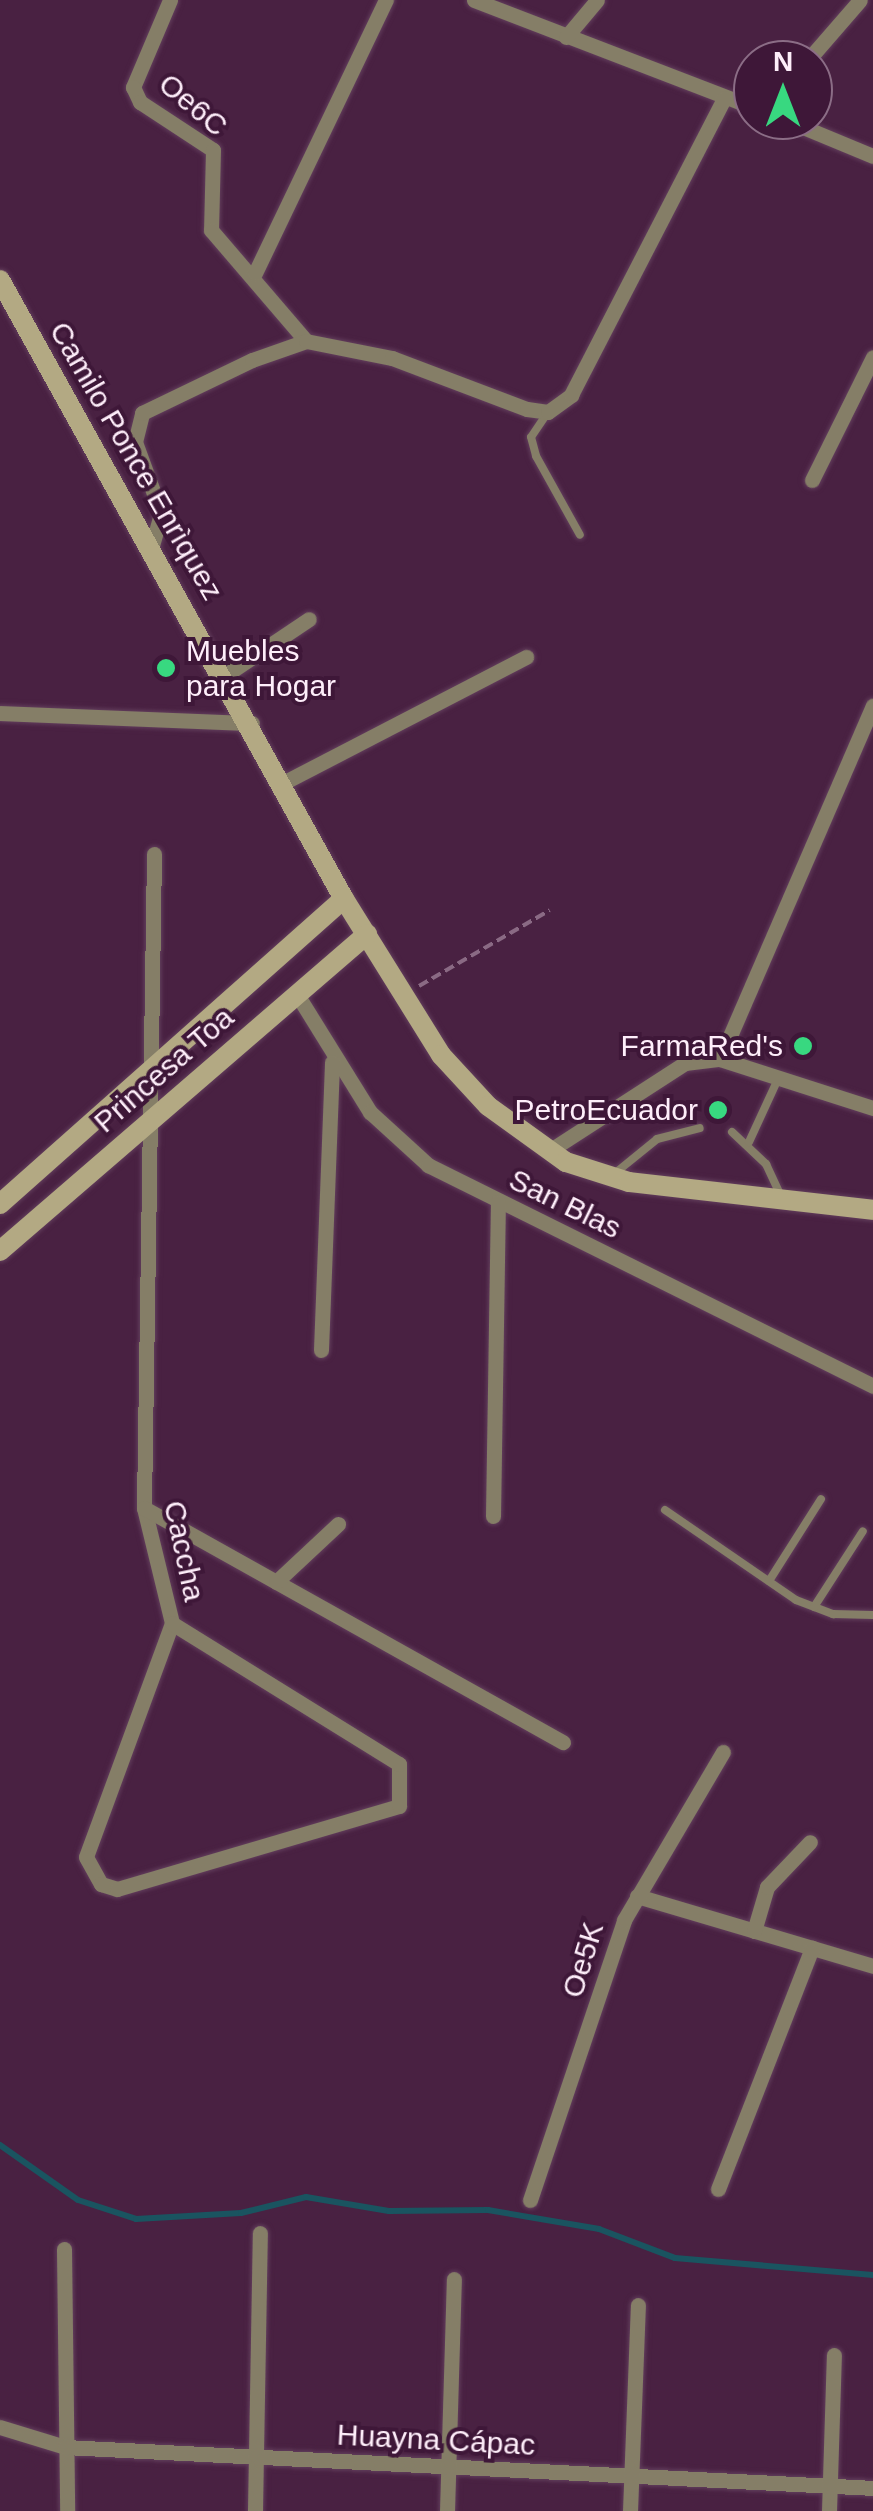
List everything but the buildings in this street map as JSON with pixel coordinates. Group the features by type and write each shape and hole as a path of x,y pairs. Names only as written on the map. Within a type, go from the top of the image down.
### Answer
{"main road":[{"name":"Camilo Ponce Enrìquez","path":"0,280 5,300 252,724 344,899 402,996 488,1106 548,1151 612,1177 784,1202 873,1210"},
{"name":"Princesa Toa","path":"0,1204 344,899"},
{"name":"Princesa Toa","path":"0,1251 146,1129 367,934"}],"street":[{"name":"Oe6C","path":"170,0 133,87 140,102 214,150 204,208 211,230 255,273 306,341"},
{"path":"255,273 386,0"},
{"path":"474,0 733,101"},
{"path":"566,37 598,0"},
{"path":"825,40 860,0"},
{"path":"151,549 162,513 135,442 142,414 198,380 306,341 392,358 548,412 570,396 724,98"},
{"path":"833,139 873,156"},
{"path":"812,480 873,357"},
{"path":"224,676 309,618"},
{"path":"283,782 526,657"},
{"path":"720,1059 873,706"},
{"path":"0,713 252,724"},
{"name":"Caccha","path":"154,854 146,1129 144,1508 172,1623 86,1841 108,1889 391,1812 402,1797 399,1764 172,1623"},
{"name":"San Blas","path":"298,996 332,1062 398,1143 498,1202 873,1386"},
{"path":"548,1151 656,1074 720,1059 873,1108"},
{"path":"321,1350 332,1062"},
{"path":"493,1516 498,1202"},
{"path":"144,1508 563,1742"},
{"path":"276,1582 338,1524"},
{"name":"Oe5K","path":"530,2200 637,1896 723,1752"},
{"path":"754,1931 767,1887 810,1842"},
{"path":"637,1896 873,1966"},
{"path":"718,2189 812,1948"},
{"path":"255,2511 260,2233"},
{"path":"64,2249 66,2511"},
{"path":"447,2511 454,2280"},
{"path":"630,2511 628,2476 638,2304"},
{"path":"829,2511 834,2355"},
{"name":"Huayna Cápac","path":"0,2427 65,2447 873,2488"}],"lane":[{"path":"548,412 532,437 536,456 580,535"},
{"path":"749,1142 779,1078"},
{"path":"612,1177 658,1139 700,1128"},
{"path":"732,1132 749,1142 784,1202"},
{"path":"769,1581 820,1500"},
{"path":"665,1510 814,1607 873,1615"},
{"path":"814,1607 863,1531"}],"path":[{"path":"402,996 550,910"}],"waterway":[{"path":"0,2145 78,2200 136,2219 241,2213 306,2197 389,2211 488,2210 599,2229 675,2258 873,2275"}],"place":[{"name":"Muebles para Hogar","path":"166,668"},
{"name":"FarmaRed's","path":"803,1046"},
{"name":"PetroEcuador","path":"718,1110"}]}
